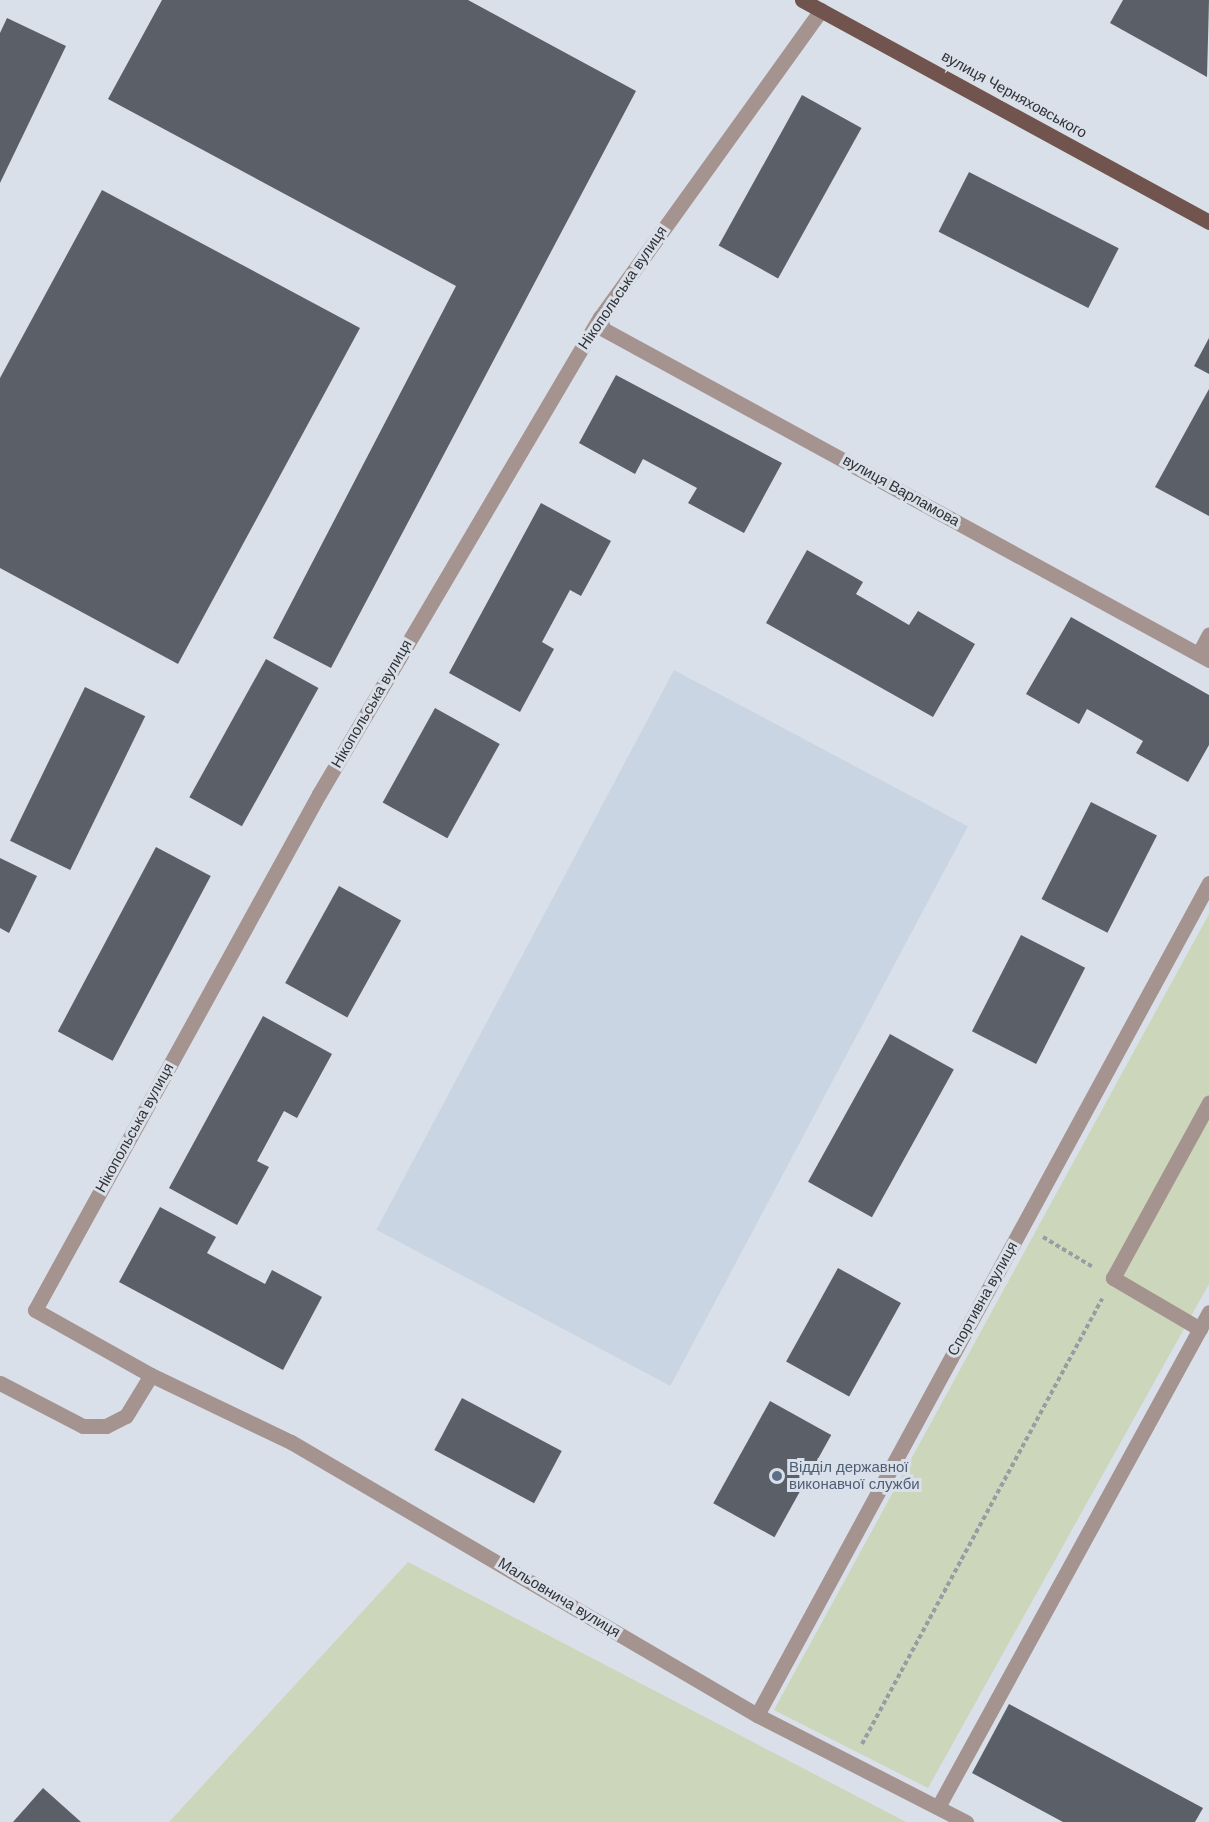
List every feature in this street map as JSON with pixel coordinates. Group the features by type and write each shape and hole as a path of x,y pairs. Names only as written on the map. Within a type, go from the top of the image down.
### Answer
{"main road":[{"name":"вулиця Черняховського","path":"802,0 1209,222"}],"street":[{"name":"Нікопольська вулиця","path":"150,1375 35,1310 319,794 600,316 820,10"},
{"name":"вулиця Варламова","path":"600,316 603,329 1204,657"},
{"path":"1204,657 1209,634"},
{"name":"Спортивна вулиця","path":"757,1715 1209,883"},
{"path":"1200,1329 1113,1278 1209,1103"},
{"path":"938,1807 1209,1312"},
{"path":"0,1383 83,1426 106,1426 126,1416 150,1375"},
{"name":"Мальовнича вулиця","path":"150,1375 301,1448 757,1715 966,1822"}],"path":[{"path":"852,1764 1113,1278 1023,1226"}],"shaded area":[{"path":"674,670 968,826 670,1386 376,1230"}],"green space":[{"path":"1209,914 1209,1284 928,1788 774,1710"},
{"path":"408,1562 906,1822 169,1822"}],"building":[{"path":"162,0 468,0 636,91 331,668 273,638 456,286 108,99"},
{"path":"1123,0 1209,0 1207,77 1110,23"},
{"path":"7,18 66,46 0,183 0,33"},
{"path":"802,95 861,128 778,278 719,245"},
{"path":"969,172 1119,248 1088,308 939,232"},
{"path":"102,190 360,328 178,664 0,568 0,378"},
{"path":"1209,338 1209,374 1194,366"},
{"path":"616,375 782,463 744,533 688,503 697,488 643,459 635,474 579,443"},
{"path":"1209,389 1209,516 1155,487"},
{"path":"541,503 611,541 581,596 570,590 542,642 554,649 520,712 449,673"},
{"path":"807,550 863,582 856,594 909,625 918,611 975,644 933,717 766,623"},
{"path":"1071,617 1209,695 1209,745 1188,782 1136,753 1143,741 1087,709 1079,724 1026,694"},
{"path":"266,659 318,688 242,826 189,797"},
{"path":"85,687 145,716 70,870 10,841"},
{"path":"435,708 500,744 447,838 383,802"},
{"path":"1091,802 1157,836 1107,933 1042,899"},
{"path":"156,847 211,876 113,1061 58,1032"},
{"path":"0,858 37,876 9,933 0,928"},
{"path":"339,886 401,920 347,1018 285,983"},
{"path":"1021,935 1085,968 1036,1064 972,1031"},
{"path":"263,1016 332,1054 297,1118 284,1111 257,1161 269,1167 237,1225 169,1188"},
{"path":"890,1034 954,1069 872,1217 808,1182"},
{"path":"160,1207 216,1237 207,1253 265,1284 272,1270 322,1297 283,1370 119,1282"},
{"path":"838,1268 901,1303 849,1396 786,1362"},
{"path":"462,1398 562,1451 534,1503 434,1450"},
{"path":"770,1401 831,1435 775,1537 713,1503"},
{"path":"1009,1704 1203,1808 1195,1822 1063,1822 972,1773"},
{"path":"43,1788 81,1822 13,1822"}],"place":[{"name":"Відділ державної виконавчої служби","path":"777,1476"}]}
